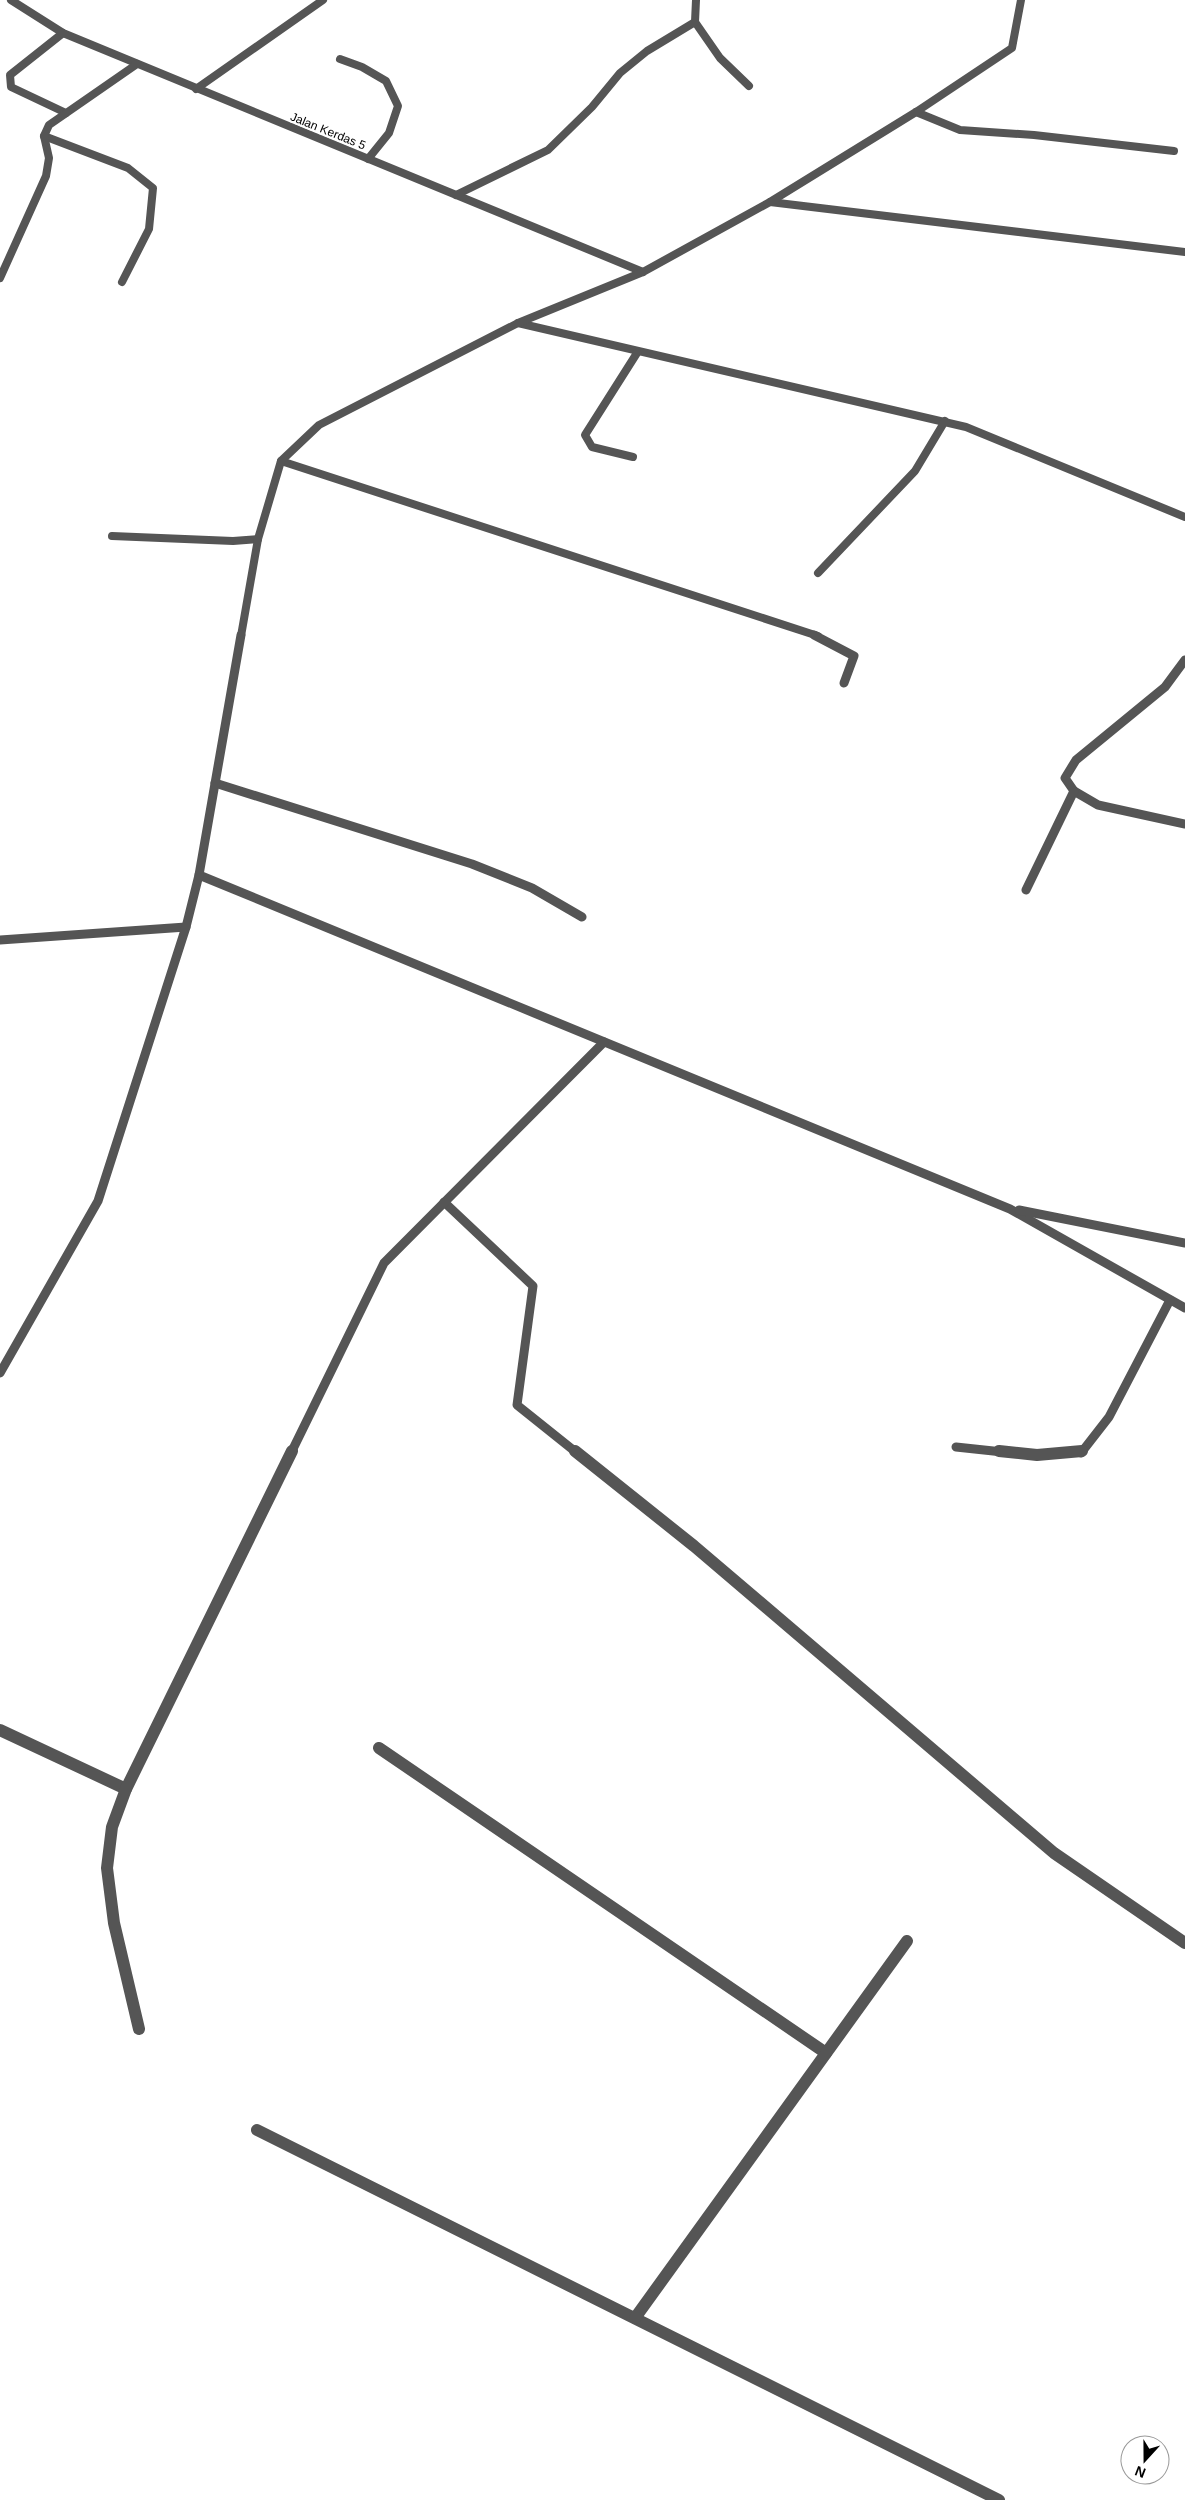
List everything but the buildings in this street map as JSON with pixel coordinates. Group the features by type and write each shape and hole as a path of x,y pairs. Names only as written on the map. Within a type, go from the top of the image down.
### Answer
{"street":[{"name":"Jalan Kerdas 5","path":"11,0 63,33 643,272"},
{"path":"196,89 323,0"},
{"path":"696,0 696,22 720,58 749,86"},
{"path":"0,1373 98,1201 186,927 199,876 258,539 281,461 319,426 518,324 643,272 770,202 916,112 1012,48 1021,0"},
{"path":"456,195 548,150 592,107 620,73 647,52 696,22"},
{"path":"63,33 10,75 11,87 66,113"},
{"path":"340,59 386,81 398,106 389,133 368,159"},
{"path":"0,278 46,176 49,158 44,136 49,125 137,64"},
{"path":"916,112 960,130 1034,135 1174,150"},
{"path":"44,136 128,168 153,188 149,229 122,282"},
{"path":"770,202 1185,252"},
{"path":"518,324 637,353 966,427 1185,517"},
{"path":"633,458 592,447 585,435 637,353"},
{"path":"818,573 908,478 945,421"},
{"path":"281,461 820,637 854,656 844,683"},
{"path":"112,536 233,541 258,539"},
{"path":"1185,660 1165,687 1076,760 1065,778 1074,792 1098,805 1185,824"},
{"path":"215,783 472,864 532,888 582,916"},
{"path":"1026,890 1074,792"},
{"path":"199,876 1010,1208 1185,1308"},
{"path":"0,940 186,927"},
{"path":"139,2029 114,1923 107,1868 112,1828 126,1789 384,1264 604,1042"},
{"path":"444,1202 533,1286 517,1405 694,1546 1054,1853 1185,1943"},
{"path":"1010,1208 1185,1243"},
{"path":"956,1447 1038,1455 1081,1453 1109,1417 1170,1300"},
{"path":"0,1730 126,1789"},
{"path":"379,1748 826,2053"},
{"path":"635,2318 907,1941"},
{"path":"257,2130 999,2500"}]}
